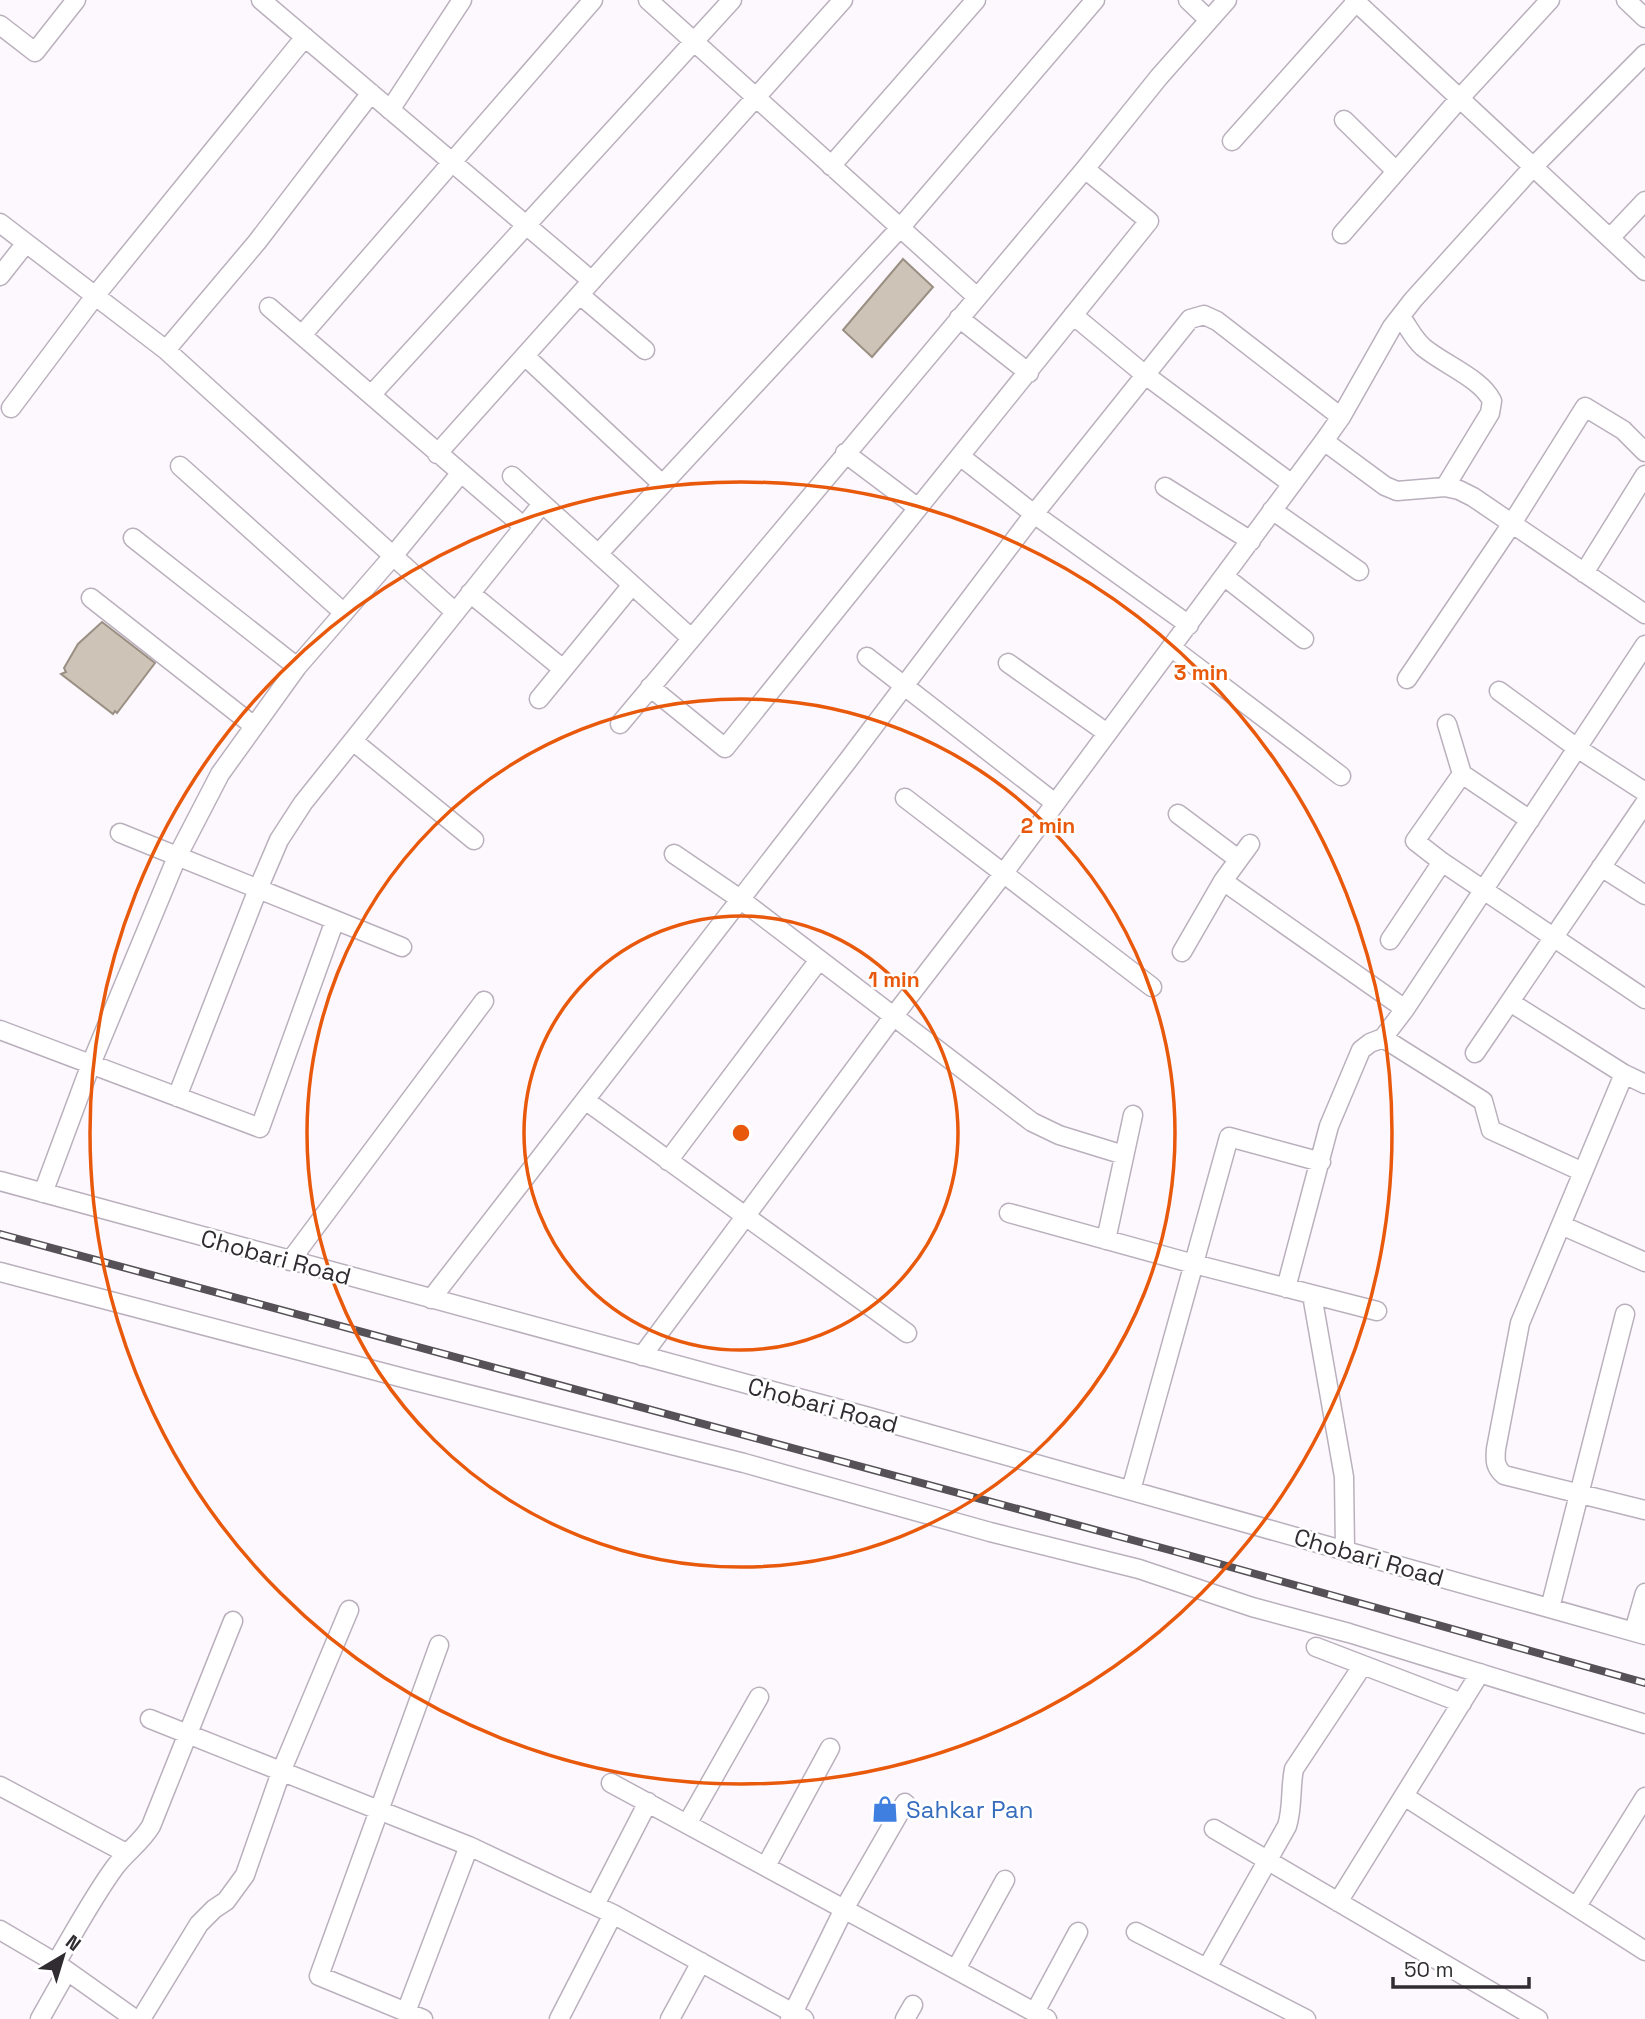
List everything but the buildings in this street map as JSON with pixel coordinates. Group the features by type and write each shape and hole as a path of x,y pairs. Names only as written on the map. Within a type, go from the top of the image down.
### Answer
{"street":[{"path":"0,25 35,52 76,0"},
{"path":"261,0 525,225 645,350"},
{"path":"390,110 462,0"},
{"path":"302,335 593,0"},
{"path":"648,0 976,297"},
{"path":"372,394 732,0"},
{"path":"437,454 843,0"},
{"path":"831,166 975,0"},
{"path":"598,554 900,228 1095,0"},
{"path":"1188,0 1209,20"},
{"path":"620,724 1159,77 1227,0"},
{"path":"1342,234 1460,98 1550,0"},
{"path":"1626,0 1645,18"},
{"path":"1232,141 1363,3 1645,271"},
{"path":"11,408 95,296 305,37"},
{"path":"642,1356 1324,442 1396,322 1533,167 1645,54"},
{"path":"166,350 257,242 371,93"},
{"path":"1344,120 1396,171"},
{"path":"650,687 726,748 1149,221 1085,169"},
{"path":"1609,238 1645,201"},
{"path":"0,223 166,350 455,612"},
{"path":"0,276 26,243"},
{"path":"269,307 524,527"},
{"path":"1073,315 1144,374 1292,484"},
{"path":"431,1299 1034,514 1190,319 1204,315 1217,321 1341,417"},
{"path":"959,318 1029,373"},
{"path":"1396,322 1426,349 1480,386 1492,401 1490,413 1441,488"},
{"path":"525,355 662,484"},
{"path":"1407,679 1511,524 1585,407 1623,430 1645,452"},
{"path":"1324,442 1385,485 1403,492 1441,488 1459,490 1473,497 1645,614"},
{"path":"845,453 918,508"},
{"path":"960,456 1034,514 1189,625"},
{"path":"180,466 344,613"},
{"path":"43,1193 91,1064 177,857 220,774 297,667 460,474"},
{"path":"1584,573 1645,475"},
{"path":"512,476 691,638"},
{"path":"1165,487 1251,541"},
{"path":"177,1097 279,840 303,803 542,503"},
{"path":"1272,510 1359,571"},
{"path":"133,537 297,667"},
{"path":"1225,577 1304,639"},
{"path":"539,699 632,585"},
{"path":"471,593 564,669"},
{"path":"91,598 254,726"},
{"path":"1286,1288 1329,1126 1361,1051 1370,1043 1383,1038 1405,1009 1645,645"},
{"path":"1172,648 1341,776"},
{"path":"867,657 1055,803"},
{"path":"1008,663 1107,733"},
{"path":"1499,691 1577,748 1645,792"},
{"path":"1447,724 1462,774 1530,820"},
{"path":"353,741 474,840"},
{"path":"1462,774 1415,841 1645,999"},
{"path":"905,798 1152,988"},
{"path":"1475,1053 1645,803"},
{"path":"1178,814 1238,859"},
{"path":"120,833 402,947"},
{"path":"1182,952 1223,881 1250,844"},
{"path":"674,854 740,899 1032,1122 1059,1135 1125,1155"},
{"path":"1390,940 1442,862"},
{"path":"1601,867 1645,895"},
{"path":"1223,881 1405,1009"},
{"path":"0,1030 260,1128 335,920"},
{"path":"668,1161 819,960"},
{"path":"290,1261 484,1001"},
{"path":"1510,1002 1624,1074 1645,1084"},
{"path":"1383,1038 1483,1101 1491,1130 1583,1172"},
{"path":"1624,1074 1520,1323 1495,1462 1497,1469 1504,1475 1645,1510"},
{"path":"585,1100 906,1333"},
{"path":"1107,1240 1133,1115"},
{"path":"1131,1490 1229,1137 1321,1162"},
{"name":"Chobari Road","path":"0,1181 1131,1490 1639,1633"},
{"path":"1009,1213 1377,1311"},
{"path":"1561,1225 1645,1262"},
{"path":"0,1272 1139,1569 1252,1607 1349,1633 1645,1724"},
{"path":"1312,1295 1344,1477 1345,1550"},
{"path":"1550,1608 1625,1314"},
{"path":"1639,1633 1645,1593"},
{"path":"141,2019 199,1924 226,1901 245,1875 281,1772 349,1610"},
{"path":"40,2019 62,1967 113,1869 126,1853 141,1842 151,1826 233,1621"},
{"path":"423,2019 319,1976 439,1645"},
{"path":"1316,1647 1462,1703"},
{"path":"1207,1968 1287,1826 1291,1814 1290,1785 1294,1769 1363,1665"},
{"path":"1338,1902 1480,1673"},
{"path":"687,1824 760,1697"},
{"path":"150,1719 469,1846 613,1914 796,2017 844,1909 905,1803"},
{"path":"766,1866 830,1748"},
{"path":"611,1783 1041,2016 1079,1932"},
{"path":"0,1786 126,1853"},
{"path":"1404,1796 1645,1951"},
{"path":"1577,1906 1645,1797"},
{"path":"595,1905 648,1802"},
{"path":"1214,1829 1538,2019"},
{"path":"406,2012 469,1846"},
{"path":"956,1969 1005,1880"},
{"path":"559,2019 613,1914"},
{"path":"0,1930 62,1967 135,2019"},
{"path":"1136,1932 1207,1968 1276,2011 1306,2019"},
{"path":"670,2019 701,1962"}],"railway":[{"path":"0,1234 1177,1552 1645,1683"}],"place":[{"name":"Sahkar Pan","path":"885,1809"}]}
